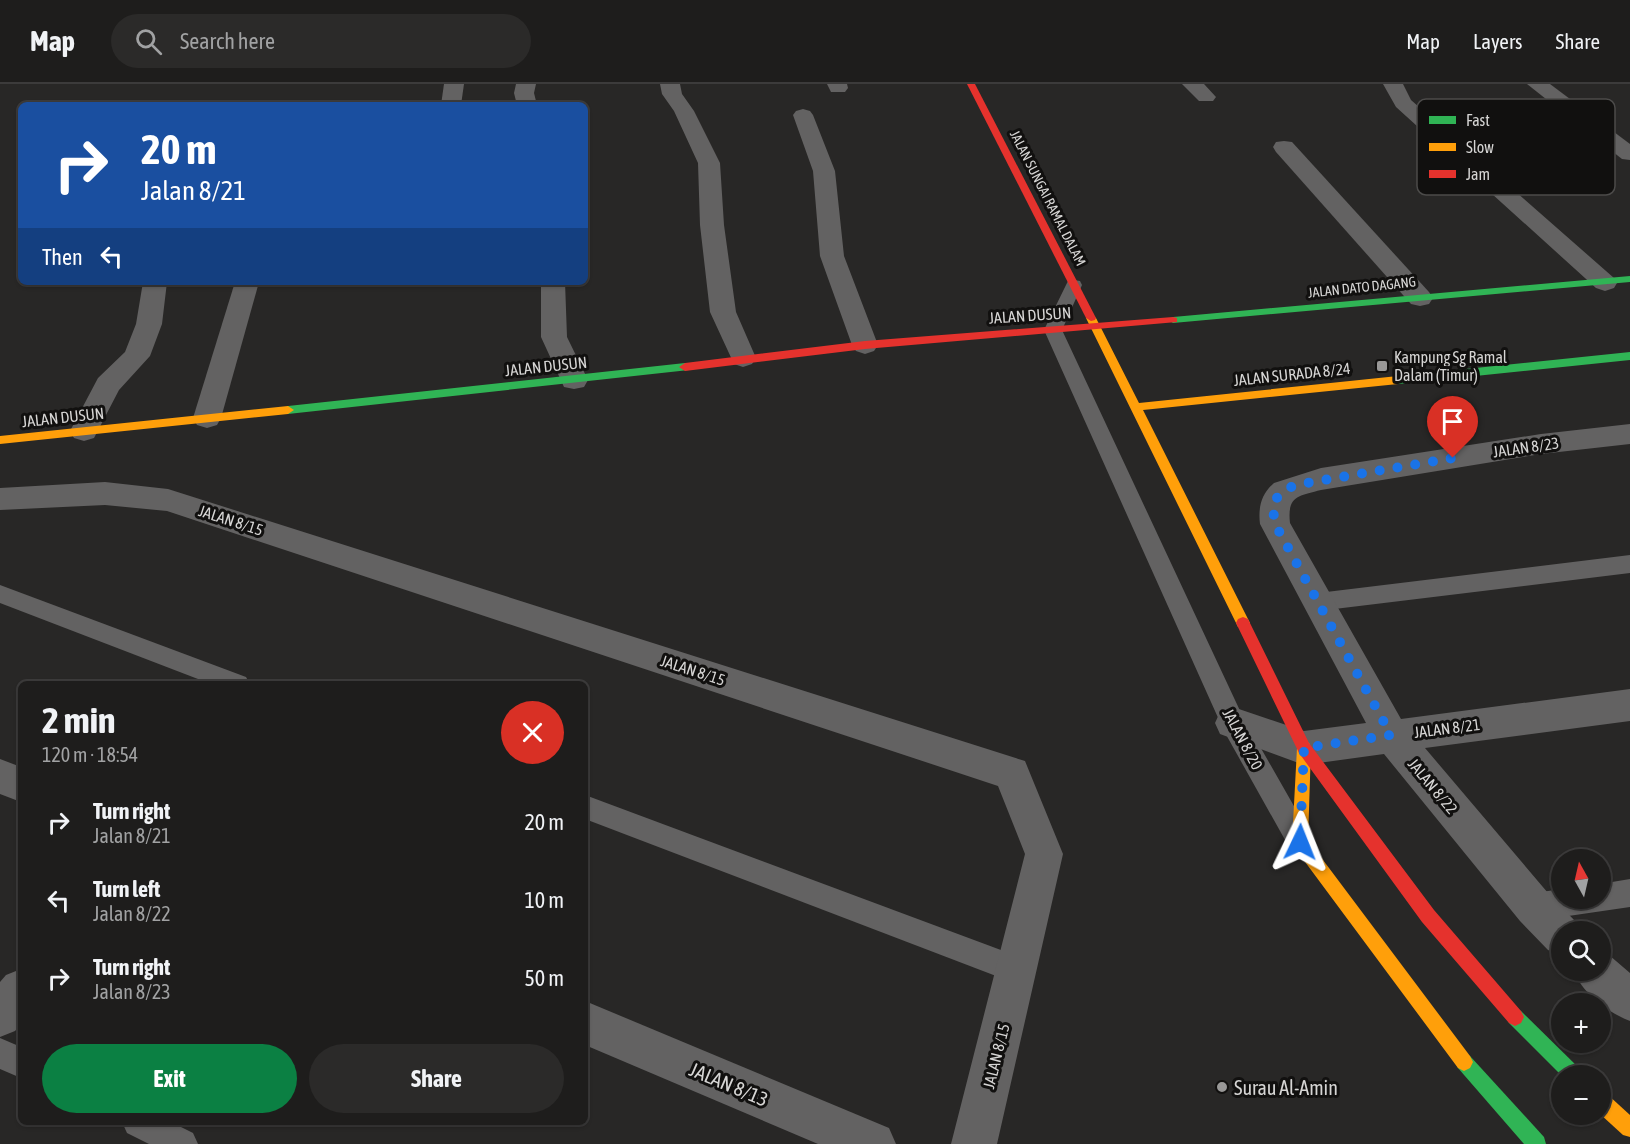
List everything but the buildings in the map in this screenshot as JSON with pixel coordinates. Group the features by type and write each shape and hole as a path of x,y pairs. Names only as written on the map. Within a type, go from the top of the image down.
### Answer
{"street":[{"path":"451,102 454,84"},
{"path":"526,84 524,93 526,102"},
{"path":"670,84 672,94 684,111 709,163 712,225 723,312 743,358"},
{"name":"JALAN SUNGAI RAMAL DALAM","path":"971,84 1096,327"},
{"path":"1393,84 1403,103 1417,116"},
{"path":"1537,84 1557,99"},
{"path":"803,115 824,171 832,256 865,345"},
{"path":"1615,143 1630,154"},
{"path":"1284,147 1420,298"},
{"path":"1506,195 1605,283"},
{"name":"JALAN DATO DAGANG","path":"1096,327 1630,279"},
{"path":"84,431 108,385 137,356 149,324 155,285"},
{"path":"207,418 246,285"},
{"path":"553,285 554,337 574,380"},
{"path":"1096,327 1304,748 1428,916 1507,1009 1564,1065"},
{"name":"JALAN DUSUN","path":"0,440 574,380 865,345 1096,327"},
{"name":"JALAN SURADA 8/24","path":"1136,407 1630,356"},
{"name":"JALAN 8/23","path":"1275,524 1272,508 1278,494 1295,485 1541,444 1630,434"},
{"name":"JALAN 8/15","path":"0,499 93,492 142,495 168,500 1012,773 1044,854 974,1144"},
{"name":"JALAN 8/22","path":"1275,524 1391,735 1534,908 1551,925"},
{"name":"JALAN 8/21","path":"1233,723 1304,748 1630,705"},
{"path":"1300,842 1304,748"},
{"path":"0,776 18,784"},
{"name":"JALAN 8/20","path":"1300,842 1473,1075 1537,1144"},
{"path":"1607,981 1630,1000"},
{"path":"0,1016 18,994"},
{"name":"JALAN 8/13","path":"588,1024 873,1144"},
{"path":"1611,1111 1630,1128"}],"lane":[{"path":"1053,330 1074,285"},
{"name":"JALAN 8/20","path":"1053,330 1233,723 1300,842"},
{"path":"1318,602 1630,564"},
{"path":"0,594 230,681"},
{"path":"588,808 1017,970"},
{"path":"1611,896 1630,893"},
{"path":"1534,908 1551,905"},
{"path":"0,1053 18,1062"},
{"path":"144,1125 182,1144"}],"traffic: fast":[{"path":"1173,320 1630,279"},
{"path":"1398,380 1630,356"},
{"path":"288,410 685,367"},
{"path":"1515,1017 1564,1065"},
{"path":"1464,1062 1537,1144"}],"traffic: slow":[{"path":"1091,318 1243,623"},
{"path":"1136,407 1398,380"},
{"path":"0,440 288,410"},
{"path":"1304,748 1300,842 1464,1062"},
{"path":"1611,1111 1630,1128"}],"traffic: jam":[{"path":"971,84 1091,318"},
{"path":"685,367 865,345 1173,320"},
{"path":"1243,623 1304,748 1428,916 1515,1017"}],"place":[{"name":"Kampung Sg Ramal Dalam (Timur)","path":"1382,366"},
{"name":"Surau Al-Amin","path":"1222,1087"}],"route":[{"path":"1300,842 1304,748 1391,735 1275,524 1272,508 1278,494 1295,485 1453,458"}]}
